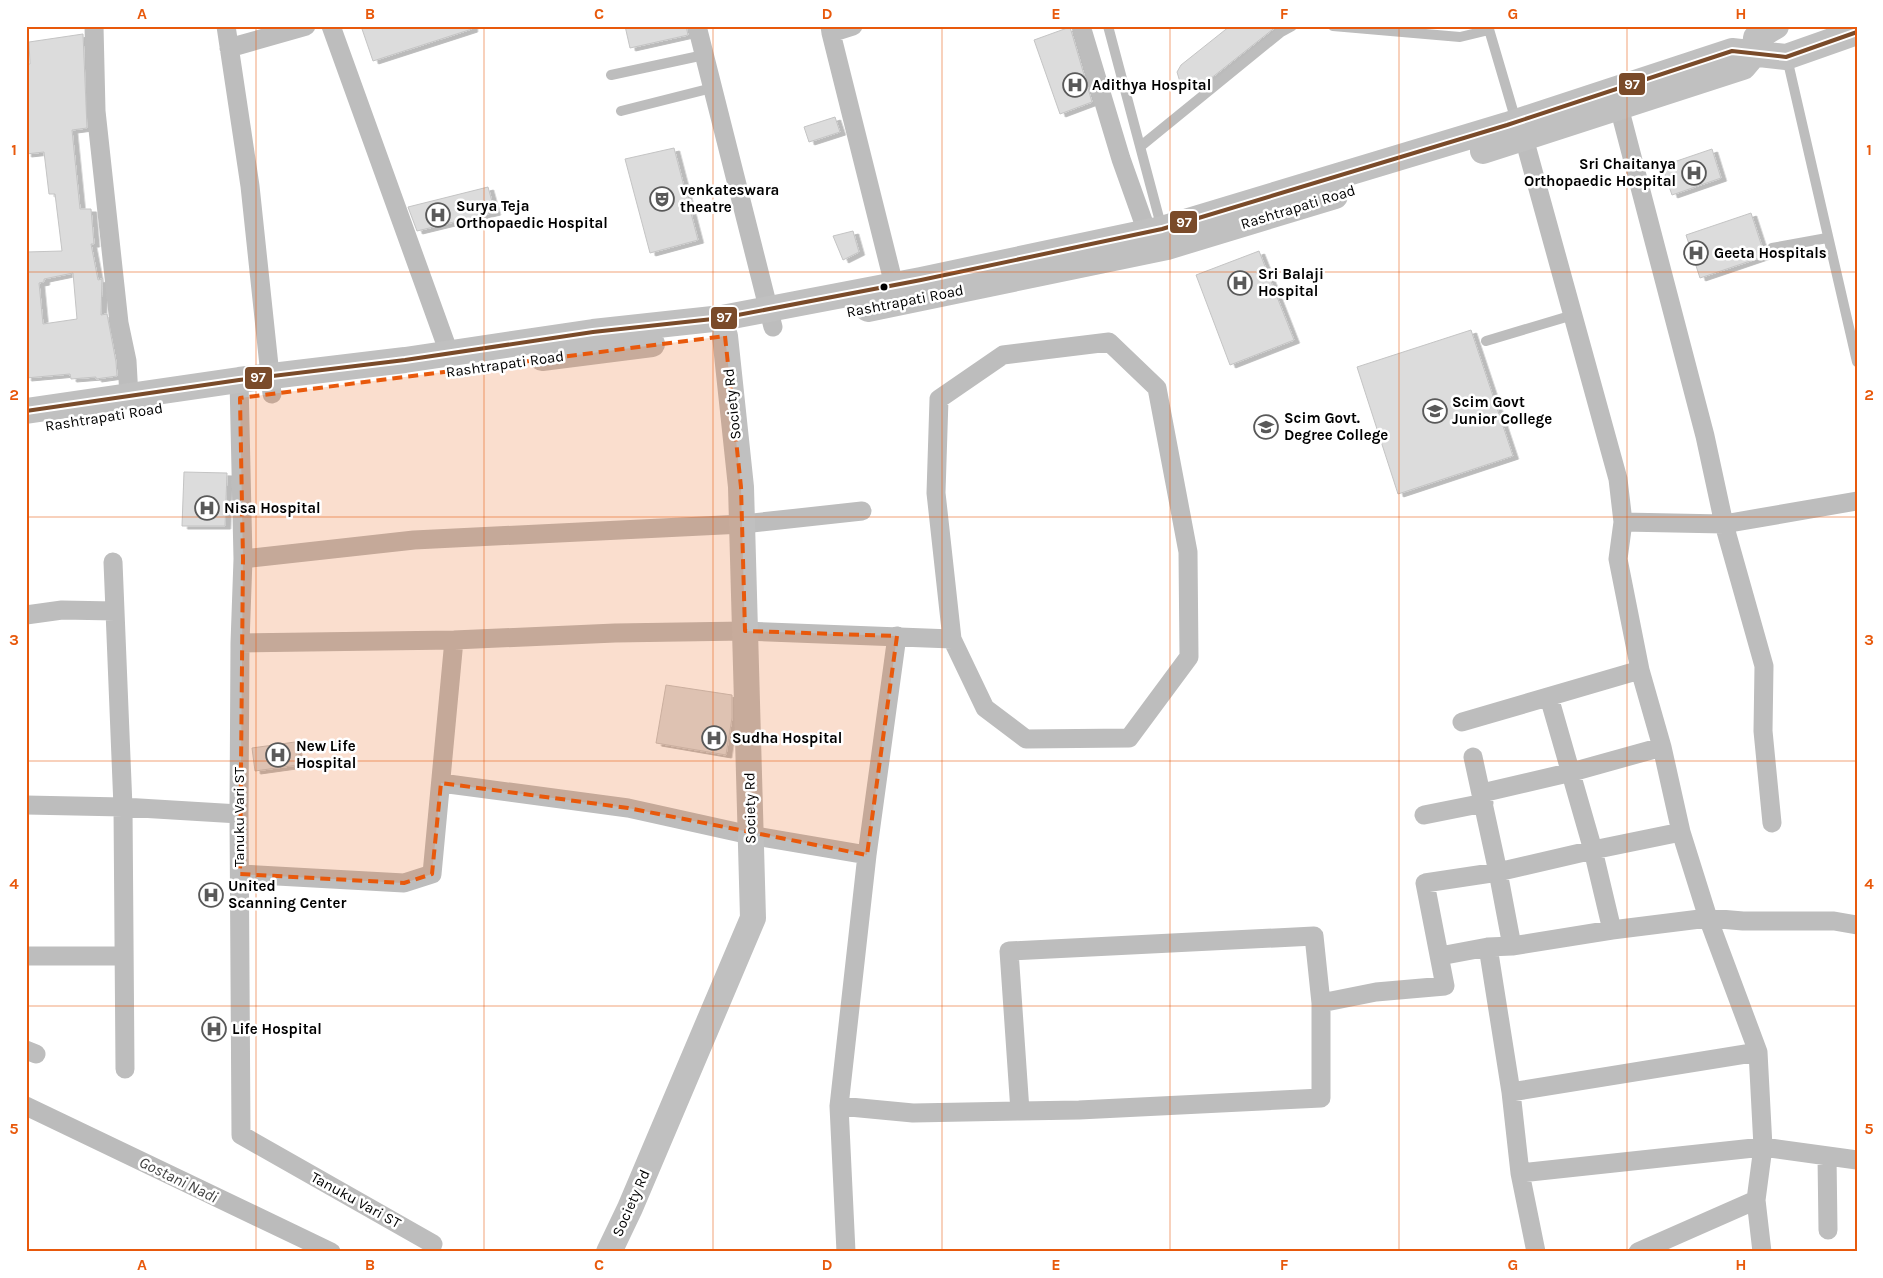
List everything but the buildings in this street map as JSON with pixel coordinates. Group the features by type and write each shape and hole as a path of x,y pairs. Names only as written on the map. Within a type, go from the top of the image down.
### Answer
{"street":[{"path":"94,26 96,111 118,313 127,361 129,397"},
{"path":"226,26 250,186 271,385"},
{"path":"229,48 306,26"},
{"path":"330,26 449,353"},
{"path":"696,26 771,318"},
{"path":"853,26 831,29 894,285"},
{"path":"1081,26 1120,159 1159,236"},
{"path":"1776,26 1756,38 1754,54 1786,57 1857,32"},
{"name":"Rashtrapati Road","path":"26,411 129,397 271,385 449,353 593,332 722,318 771,318 924,298 1159,236 1520,130 1619,107 1743,67 1754,54 1820,26"},
{"name":"Rashtrapati Road","path":"1520,130 1732,51 1754,54"},
{"path":"1619,107 1705,436 1724,524 1764,666 1763,731 1772,822"},
{"path":"1520,130 1618,479 1623,522 1618,559 1640,670 1662,746 1680,832 1708,918 1758,1052 1763,1147 1756,1200 1762,1252"},
{"name":"Rashtrapati Road","path":"271,385 416,376 595,350 725,336 771,318 894,285 1159,236"},
{"name":"Society Rd","path":"610,1252 753,918 743,524 741,487 725,336"},
{"path":"1109,342 1156,388 1188,552 1189,657 1129,738 1026,739 985,708 952,639 936,493 939,399 1003,355 1109,342"},
{"name":"Rashtrapati Road","path":"26,429 239,389"},
{"name":"Tanuku Vari ST","path":"239,389 243,559 240,644 239,814 241,1135 433,1244"},
{"path":"1623,522 1724,524 1857,501"},
{"path":"243,559 414,540 743,524 862,511"},
{"path":"113,562 123,807 125,1069"},
{"path":"26,615 62,610 115,611"},
{"path":"240,644 454,640 615,633 745,631 952,639"},
{"path":"846,1252 839,1106 867,855 897,636"},
{"path":"240,874 404,883 432,874 454,640"},
{"path":"1462,722 1640,670"},
{"path":"1549,697 1594,850 1612,930"},
{"path":"1424,815 1662,746"},
{"path":"1473,757 1483,798 1512,946"},
{"path":"441,784 628,808 750,835 867,855"},
{"path":"26,805 123,807 239,814"},
{"path":"1321,1003 1376,992 1446,986 1425,883 1498,872 1680,832"},
{"path":"1440,956 1488,947 1512,946 1612,930 1708,918 1743,921 1834,921 1857,925"},
{"path":"839,1106 913,1113 1079,1110 1321,1098 1321,1003 1314,936 1009,951 1020,1111"},
{"path":"1488,947 1520,1172 1536,1252"},
{"path":"26,956 124,956"},
{"path":"1510,1092 1758,1052"},
{"path":"1520,1172 1763,1147 1857,1160"},
{"path":"1827,1156 1828,1230"},
{"path":"1638,1252 1756,1200"}],"lane":[{"path":"1108,26 1141,146 1159,236"},
{"path":"1141,146 1281,32 1292,26"},
{"path":"1333,26 1460,37 1489,28 1520,130"},
{"path":"611,75 704,55"},
{"path":"1786,57 1857,362"},
{"path":"621,111 712,88"},
{"path":"1772,248 1827,238"},
{"path":"1486,341 1573,315"}],"highlighted area":[{"path":"725,336 741,487 745,631 897,636 867,855 628,808 441,783 432,874 404,883 240,874 243,559 240,398"}],"waterway":[{"name":"Gostani Nadi","path":"26,1106 331,1252"}],"transit line":[{"name":"97","path":"26,411 239,380 405,360 593,332 722,318 921,280 1162,229 1507,125 1732,51 1786,57 1857,32"}],"place":[{"name":"Adithya Hospital","path":"1075,85"},
{"name":"Sri Chaitanya Orthopaedic Hospital","path":"1694,173"},
{"name":"venkateswara theatre","path":"662,199"},
{"name":"Surya Teja Orthopaedic Hospital","path":"438,215"},
{"name":"Geeta Hospitals","path":"1696,253"},
{"name":"Sri Balaji Hospital","path":"1240,283"},
{"name":"Scim Govt Junior College","path":"1435,411"},
{"name":"Scim Govt. Degree College","path":"1266,427"},
{"name":"Nisa Hospital","path":"207,508"},
{"name":"Sudha Hospital","path":"714,738"},
{"name":"New Life Hospital","path":"278,755"},
{"name":"United Scanning Center","path":"211,895"},
{"name":"Life Hospital","path":"214,1029"}]}
